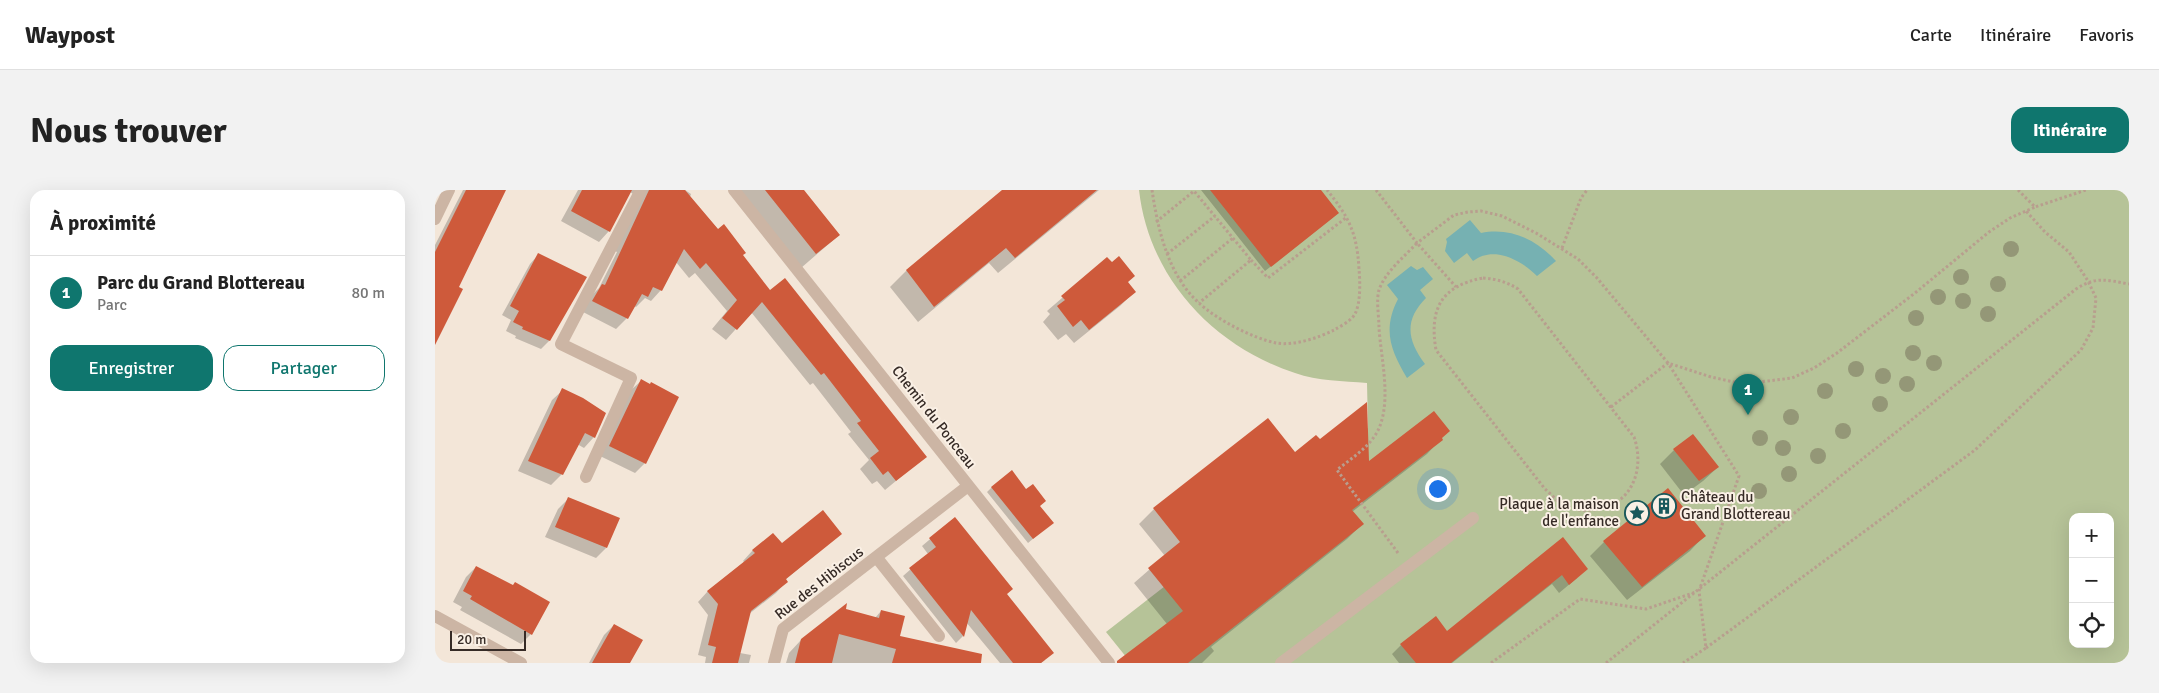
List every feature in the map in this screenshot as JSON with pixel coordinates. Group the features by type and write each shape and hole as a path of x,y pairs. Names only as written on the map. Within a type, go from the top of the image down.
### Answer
{"street":[{"path":"435,220 449,190"},
{"path":"586,477 631,378 561,344 641,190"},
{"name":"Chemin du Ponceau","path":"734,190 1109,663"},
{"name":"Rue des Hibiscus","path":"774,663 783,629 968,486"},
{"path":"1281,663 1473,518"},
{"name":"Rue des Hibiscus","path":"877,558 939,636"},
{"path":"435,616 521,663"}],"path":[{"path":"1152,190 1157,222 1167,254 1180,281 1199,304 1226,322 1254,336 1277,343 1300,342 1326,334 1346,323 1355,314 1359,276 1355,238 1347,217 1327,190"},
{"path":"1157,222 1194,190 1268,278 1347,217"},
{"path":"1376,190 1456,287"},
{"path":"1562,248 1581,198 1587,190"},
{"path":"2019,190 2035,207"},
{"path":"1668,363 1711,377 1743,384 1793,378 1814,368 1837,353 1989,232 2010,218 2035,207 2087,190"},
{"path":"1409,567 1337,470 1374,438 1381,425 1385,392 1381,353 1379,291 1383,281 1417,242 1454,216 1481,211 1502,216 1562,248 1597,278 1668,363 1739,476 1699,590 1706,648"},
{"path":"1685,662 1975,450 2081,350 2093,328 2096,298 2088,281 2069,252 2045,232 2026,211"},
{"path":"1167,254 1215,216"},
{"path":"1180,281 1233,238"},
{"path":"1199,304 1251,260"},
{"path":"1483,278 1497,279 1509,283 1518,289 1634,437 1638,448 1639,461 1632,486 1617,501 1596,510 1582,511 1564,506 1545,490 1437,350 1433,330 1437,309 1443,299 1456,287 1470,280 1483,278"},
{"path":"1606,663 2088,281 2111,281 2129,284"},
{"path":"1611,407 1668,363"},
{"path":"1491,663 1580,599 1646,609 1699,590"}],"green space":[{"path":"1139,190 2129,190 2129,663 1131,663 1106,632 1368,428 1367,383 1304,376 1265,361 1237,345 1212,326 1190,304 1171,279 1156,252 1145,222"}],"water":[{"path":"1470,220 1481,233 1503,232 1532,241 1556,261 1537,276 1515,260 1498,254 1481,256 1473,261 1467,253 1454,263 1445,251 1446,239"},
{"path":"1411,266 1417,270 1423,267 1433,279 1420,290 1426,298 1414,314 1411,322 1414,347 1425,364 1407,378 1390,340 1390,321 1398,299 1387,285"}],"building":[{"path":"466,190 506,190 459,287 463,289 435,345 435,252"},
{"path":"582,190 632,190 610,232 571,211"},
{"path":"649,190 685,190 718,229 724,224 746,253 743,255 770,290 785,278 927,457 896,481 888,471 883,475 870,458 879,451 857,423 861,421 824,373 821,375 762,302 737,330 722,318 737,300 706,263 700,269 684,249 662,291 653,287 648,297 642,294 628,319 592,301 602,284 605,285"},
{"path":"765,190 804,190 840,235 816,254"},
{"path":"1002,190 1097,190 1015,258 1006,248 934,307 906,270"},
{"path":"1210,190 1321,190 1339,213 1271,267"},
{"path":"538,253 587,277 550,341 522,329 523,327 513,322 519,311 510,306"},
{"path":"1119,256 1135,276 1128,282 1136,292 1089,330 1081,320 1073,327 1057,306 1065,300 1061,296 1107,257 1112,262"},
{"path":"641,379 650,384 651,382 679,397 646,464 609,446"},
{"path":"562,388 583,398 606,413 595,438 585,433 563,475 528,461"},
{"path":"1367,402 1369,461 1434,411 1450,431 1442,438 1443,440 1352,510 1364,524 1188,663 1117,663 1117,661 1183,611 1148,568 1180,542 1153,508 1268,418 1295,452 1316,435 1320,439"},
{"path":"1693,434 1719,467 1699,481 1673,449"},
{"path":"1012,470 1026,489 1033,484 1046,501 1040,506 1054,523 1033,539 991,487"},
{"name":"Château du Grand Blottereau","path":"1668,488 1706,536 1642,587 1603,541"},
{"path":"568,497 620,518 607,548 555,527"},
{"path":"823,510 842,534 786,579 788,582 751,611 738,663 712,663 716,647 708,645 718,604 707,591 755,553 752,550 773,533 782,543"},
{"path":"955,517 1013,589 1007,594 1054,653 1041,663 1013,663 971,610 964,637 909,568 936,547 929,538"},
{"path":"1563,537 1588,569 1569,585 1562,575 1451,663 1416,663 1400,644 1436,616 1447,631"},
{"path":"476,566 513,585 515,582 550,602 532,635 470,599 472,596 463,591"},
{"path":"847,603 846,609 879,618 881,610 905,616 900,636 982,654 981,663 892,663 896,649 839,634 832,663 795,663 801,639"},
{"path":"614,624 643,640 630,663 592,663"}],"place":[{"name":"Parc du Grand Blottereau","path":"1748,415"},
{"name":"Château du Grand Blottereau","path":"1664,506"},
{"name":"Plaque à la maison de l'enfance","path":"1637,513"}]}
